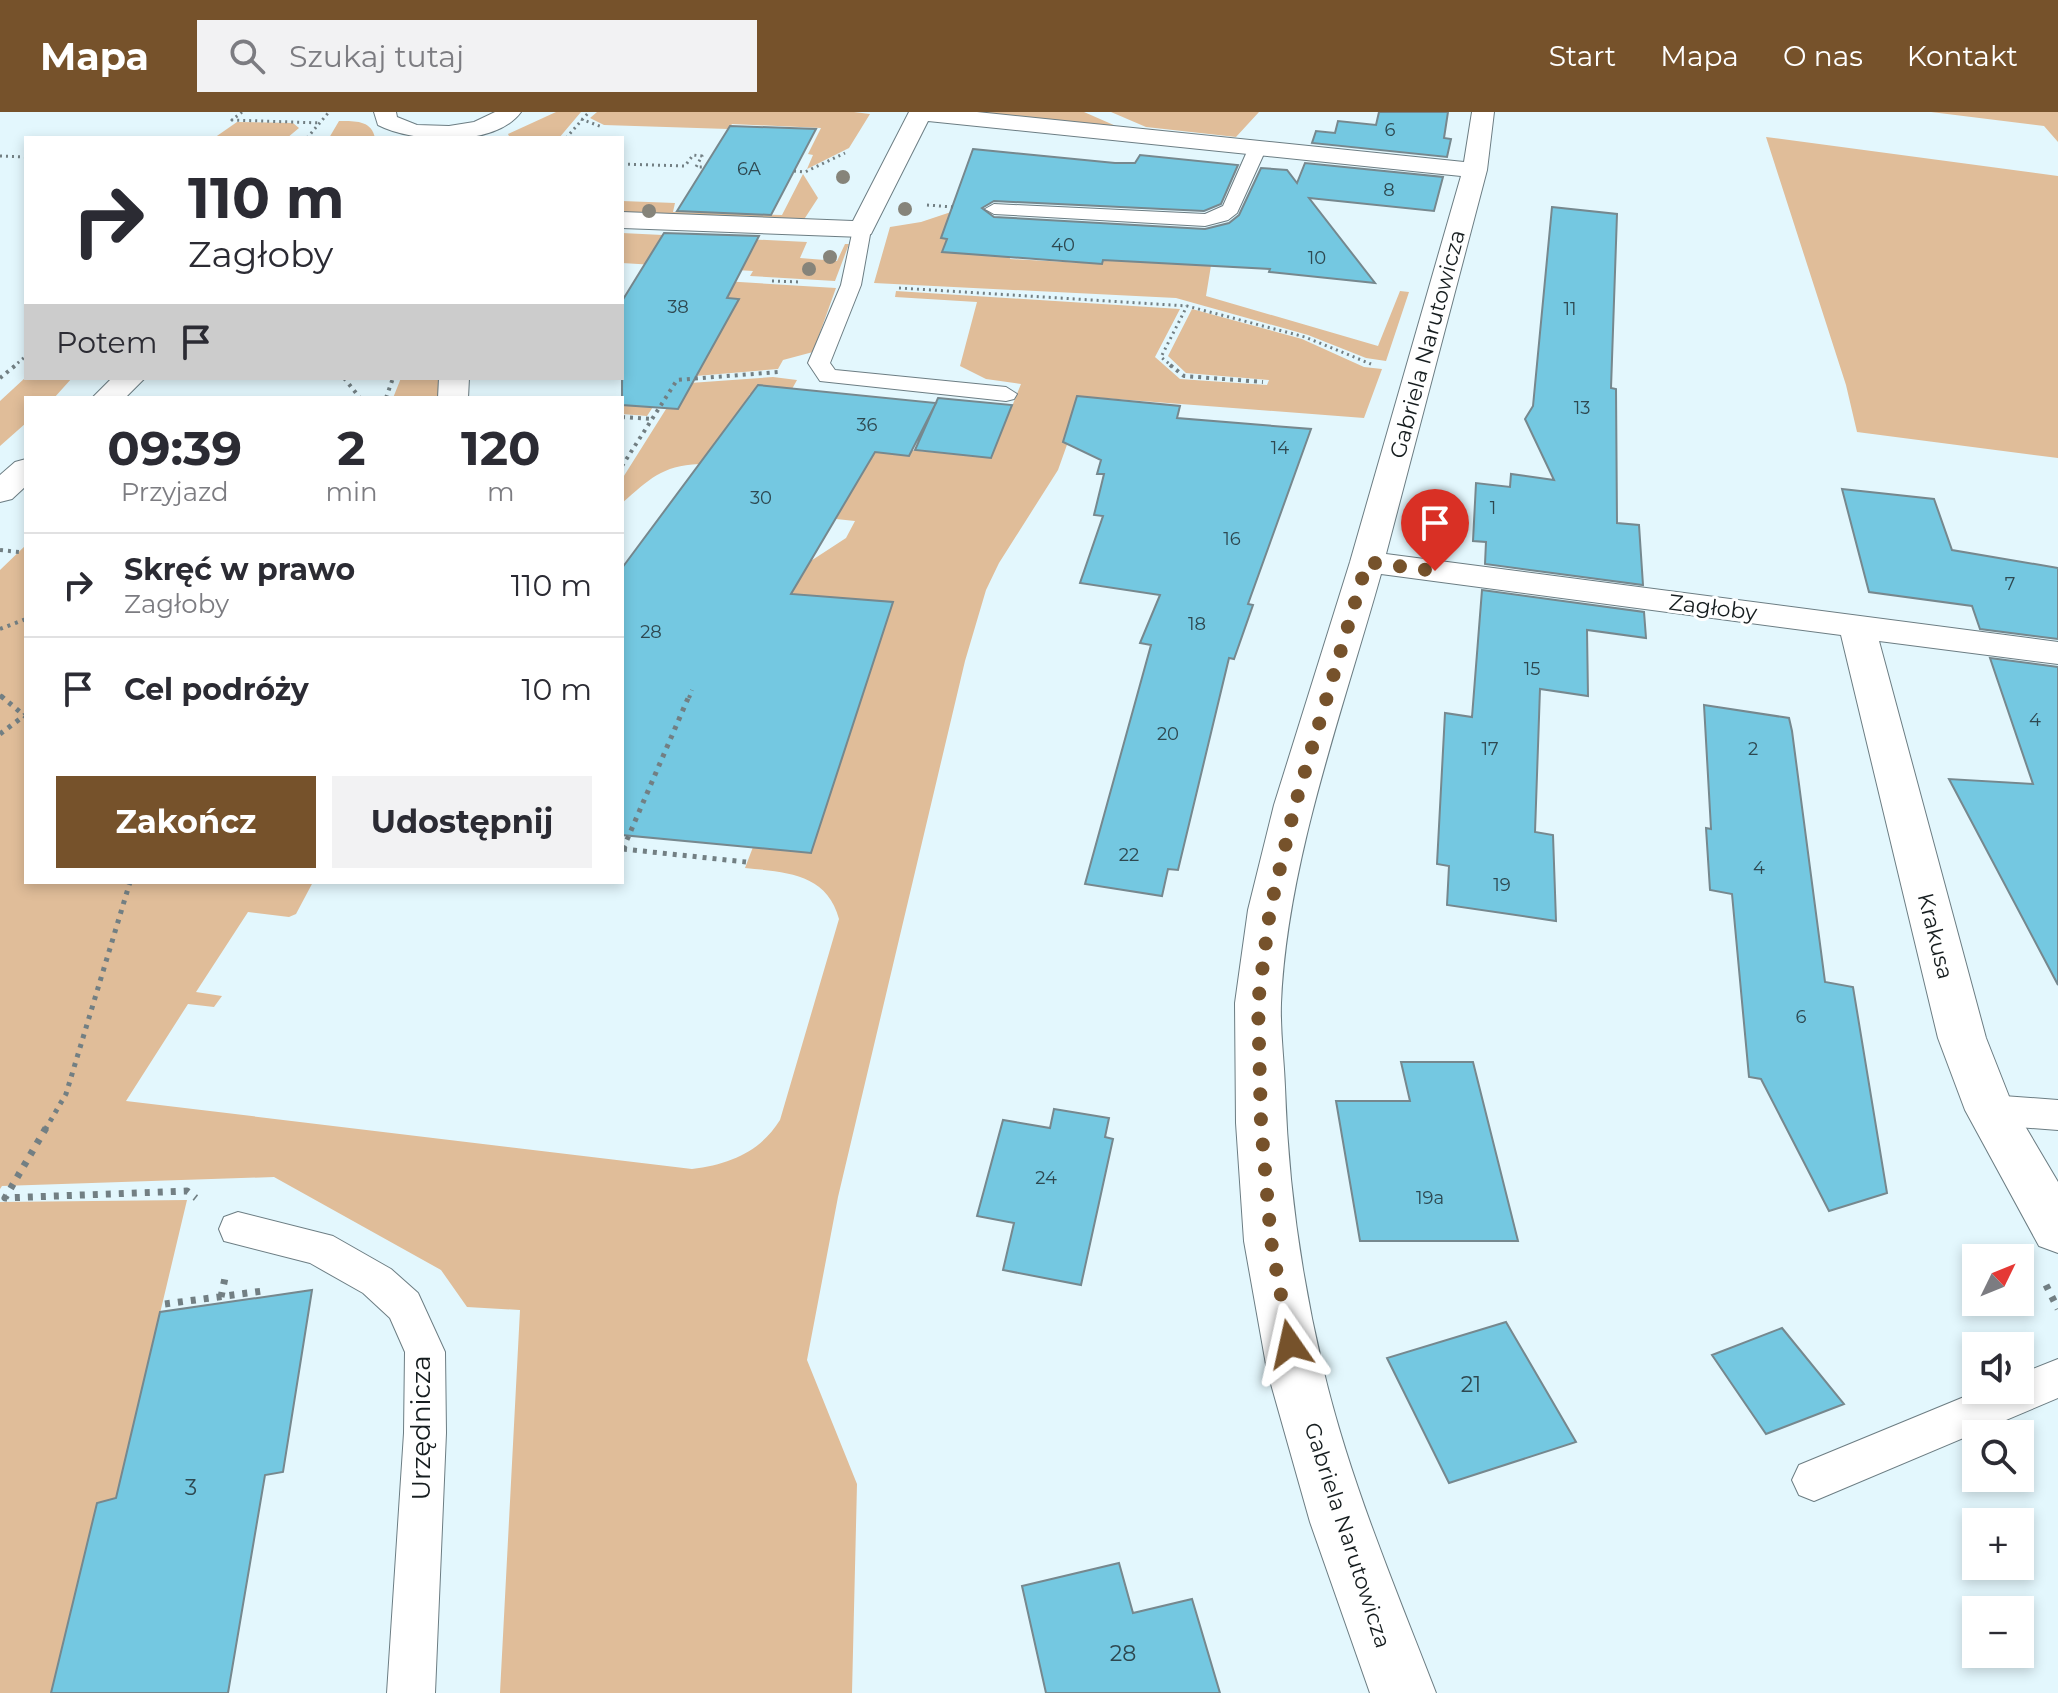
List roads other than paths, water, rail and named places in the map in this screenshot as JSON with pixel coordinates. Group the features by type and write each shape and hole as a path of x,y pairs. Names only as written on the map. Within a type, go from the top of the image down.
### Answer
{"street":[{"path":"392,125 443,135 483,126 510,112"},
{"name":"Gabriela Narutowicza","path":"1403,1693 1340,1522 1295,1370 1271,1241 1261,1123 1258,1003 1270,910 1299,790 1367,562 1475,170 1483,112"},
{"path":"624,220 862,229 920,113 1475,170"},
{"path":"109,396 128,380"},
{"name":"Zagłoby","path":"1367,562 2058,653"},
{"name":"Krakusa","path":"1857,626 1962,1038 1990,1110 2058,1230"}],"lane":[{"path":"994,209 1205,220 1221,216 1231,209 1258,147"},
{"path":"862,229 851,285 819,363 828,376 1006,394"},
{"path":"1990,1110 2058,1115"},
{"name":"Urzędnicza","path":"238,1229 319,1248 377,1281 404,1306 425,1352 425,1433 411,1693"},
{"path":"1814,1480 2058,1378"}]}
